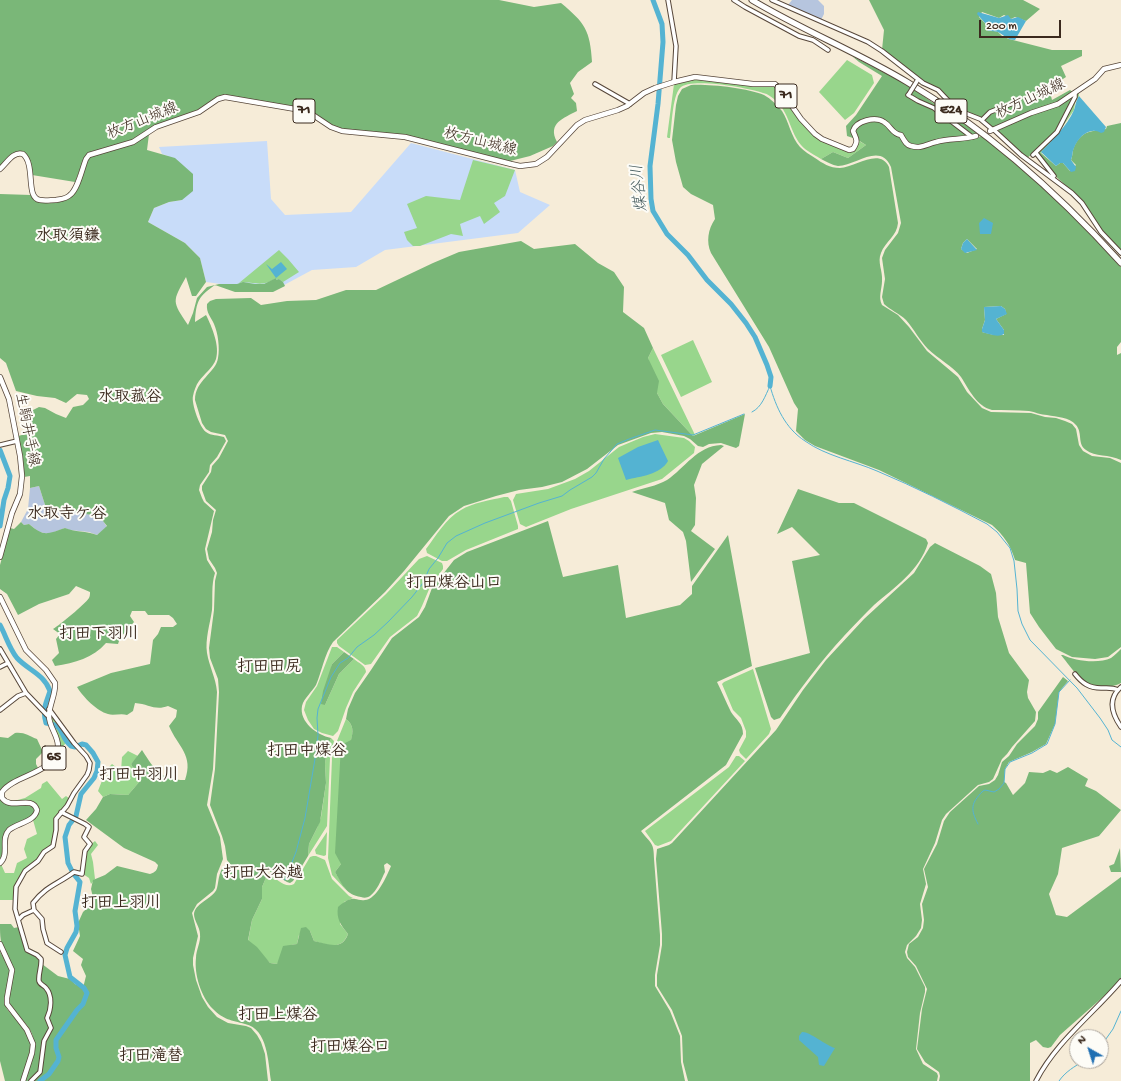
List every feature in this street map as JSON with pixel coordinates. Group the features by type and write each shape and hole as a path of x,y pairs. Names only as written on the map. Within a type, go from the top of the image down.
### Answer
{"highway":[{"name":"E24","path":"752,0 905,81 974,127 1038,178 1121,261"},
{"name":"E24","path":"756,0 896,74 920,88 979,128 1044,181 1080,216 1121,261"}],"main road":[{"name":"枚方山城線","path":"993,130 1032,113 1058,104 1095,79 1104,69 1121,65"},
{"name":"枚方山城線","path":"0,169 13,156 18,153 23,154 29,162 32,191 35,198 40,200 66,198 75,188 89,155 133,142 156,127 199,112 217,100 225,97 301,110 313,115 331,127 342,131 405,137 511,164 528,166 542,161 577,125 584,120 618,110 630,104 644,93 666,84 699,78 753,84 775,84 801,119 815,134 822,139 849,150 853,149 857,141 853,131 855,126 861,122 876,120 885,122 896,135 901,136 907,144 914,147 923,147 936,141 974,136"},
{"name":"生駒井手線","path":"0,377 8,395 22,468 22,485 7,528 0,557"},
{"name":"65","path":"0,597 26,650 54,680 55,688 49,712 50,722 58,742 54,758 47,765 7,787 2,792 2,798 6,803 31,803 37,810 34,817 7,832 5,855 0,863"},
{"path":"0,944 12,970 7,1004 27,1030 33,1044 32,1053 23,1081"}],"street":[{"path":"668,0 676,46 674,82"},
{"path":"734,0 798,36 812,40 828,50"},
{"path":"772,0 868,42 882,51 917,80 938,90 957,110 982,120 1021,155 1057,180"},
{"path":"917,80 908,95 934,108 974,136"},
{"path":"595,84 630,104"},
{"path":"1075,93 1075,97 1059,129 1034,154 1057,180 1082,203 1101,232 1121,253"},
{"path":"982,120 990,112 1016,102"},
{"path":"0,444 17,440"},
{"path":"0,649 26,693 47,715 49,712 88,758 90,763 87,775 56,820 53,846 44,852 38,861 25,871 16,887 15,909 27,950 37,954 41,959 39,981 46,988 50,999 51,1010 47,1018 51,1026 51,1030 44,1041 40,1072 31,1081"},
{"path":"0,667 8,663"},
{"path":"1075,674 1088,686 1099,688 1119,688"},
{"path":"1119,688 1114,696 1112,704 1115,717 1121,727"},
{"path":"0,710 18,696 26,693"},
{"path":"61,812 88,827 84,837 90,844 85,851 82,874 74,872 67,878 61,880 46,890 33,903 34,910 42,918 47,943 61,952"},
{"path":"18,919 34,910"},
{"path":"1036,1081 1046,1063 1121,981"}],"shaded area":[{"path":"792,0 818,0 824,6 824,14 821,20 788,5"},
{"path":"267,141 271,199 285,215 351,212 411,143 515,170 520,192 550,205 518,233 385,250 356,267 312,270 273,291 206,282 200,258 185,243 148,222 154,208 169,202 182,200 168,156 162,154 159,147"},
{"path":"39,486 46,508 100,516 107,527 97,535 89,532 69,530 65,528 49,534 39,532 29,524 24,525 21,522 28,509 30,488"}],"green space":[{"path":"0,0 499,0 534,7 561,3 576,16 585,28 590,42 592,62 578,72 570,83 574,94 571,98 576,103 577,111 558,122 554,130 554,136 557,142 553,146 530,156 506,162 473,157 432,143 342,129 335,127 316,115 225,95 216,98 202,109 161,123 132,141 85,157 75,182 32,175 29,159 25,152 21,151 12,154 0,167"},
{"path":"869,0 1023,0 1040,9 1026,21 1015,17 1011,19 1004,15 999,18 982,12 979,17 985,23 986,29 998,32 1002,36 1009,39 1052,50 1082,50 1082,56 1061,66 1066,77 1049,88 1052,100 1070,90 1074,93 1063,100 994,129 958,109 938,89 923,82 882,50 884,30"},
{"path":"852,56 904,83 979,134 946,142 912,145 897,134 883,120 856,123 853,127 856,139 847,136 846,126 856,115 882,76"},
{"path":"847,60 872,75 874,83 854,113 845,120 819,92"},
{"path":"695,79 753,86 774,86 822,141 849,152 854,150 859,141 866,145 848,158 833,152 821,159 801,145 794,134 784,111 770,96 765,93 746,89 707,83 686,85 680,88 677,92 670,138 668,138 674,84"},
{"path":"691,85 728,87 748,90 764,95 774,102 782,111 794,139 800,147 820,162 830,166 836,168 846,167 873,158 885,161 889,167 898,223 895,232 880,256 882,284 880,299 882,305 898,315 927,351 958,377 967,392 982,408 991,412 1031,413 1065,421 1072,424 1076,429 1079,445 1083,451 1092,456 1110,458 1121,463 1121,647 1108,657 1095,659 1072,657 1056,649 1030,613 1026,563 1015,560 1006,541 992,525 879,470 815,446 805,440 796,431 798,409 769,347 709,249 708,236 715,219 713,205 691,194 683,187 672,140 678,96 682,89"},
{"path":"1079,92 1074,110 1057,135 1041,153 1038,153 1047,143"},
{"path":"1074,95 1058,128 1035,152 1027,158 999,132 999,130 1005,126"},
{"path":"876,121 881,122 895,131 911,147 970,139 981,135 1054,198 1121,267 1121,342 1117,347 1117,355 1121,353 1121,460 1094,454 1083,448 1078,428 1073,422 1066,419 1029,411 992,410 986,408 977,401 958,373 928,349 906,320 884,304 882,297 885,279 882,258 885,250 898,233 901,223 891,167 881,156 867,157 838,166 821,159 833,152 848,158 866,145 858,140 854,133 858,125","holes":["967,239 977,249 967,253 961,249 963,243","1001,306 1005,309 1006,314 996,319 1004,330 1004,335 994,335 982,332 985,320 984,307"]},
{"path":"1121,123 1121,251 1102,231 1073,192 1052,173 1038,153 1041,153 1056,166 1063,163 1070,171 1076,165 1071,160 1074,147 1080,137 1087,133 1106,129 1107,126"},
{"path":"149,134 147,150 175,158 193,174 193,191 182,200 169,202 154,208 148,222 185,243 200,258 206,282 196,296 192,296 186,277 176,297 179,311 188,325 197,298 207,287 215,285 205,292 199,300 196,309 195,322 206,315 213,331 217,354 215,362 198,383 193,396 193,404 196,415 204,430 210,434 224,437 226,441 217,457 210,465 209,472 200,485 199,490 204,502 214,511 205,549 207,560 215,573 207,648 208,658 217,692 213,769 207,805 220,837 223,859 217,874 215,888 197,904 192,913 198,936 193,965 202,997 217,1017 228,1023 251,1028 257,1035 265,1054 268,1081 33,1081 41,1072 46,1038 52,1029 48,1019 52,1010 51,999 40,981 42,964 58,976 70,979 75,984 83,988 86,976 81,965 83,959 73,951 80,936 78,923 83,912 94,902 91,889 93,880 105,875 117,866 150,874 156,871 158,865 155,862 124,848 86,820 96,809 103,797 110,794 128,795 140,781 131,764 142,750 159,772 170,778 185,780 188,764 184,752 169,726 176,717 177,710 168,706 156,708 135,703 133,711 127,715 110,715 95,707 77,687 111,673 150,664 153,640 161,627 173,627 177,624 173,618 169,615 148,615 145,611 132,611 130,616 134,622 120,638 118,644 106,643 101,648 83,659 55,666 52,660 59,653 56,639 60,634 53,629 67,619 89,598 90,592 76,586 69,594 39,604 18,615 7,594 0,589 0,565 10,528 14,529 21,522 24,525 29,524 42,533 50,533 65,528 97,535 107,526 99,516 46,508 39,486 30,488 30,476 24,477 18,436 26,434 27,413 39,407 45,408 66,418 73,407 83,405 89,399 87,395 77,394 66,403 55,398 37,396 16,391 6,363 0,358 0,194 31,195 37,201 47,203 66,200 70,198 88,159 92,155 133,144"},
{"path":"473,160 515,170 505,196 494,203 500,212 484,224 480,216 460,224 463,236 451,234 420,246 413,246 407,240 404,232 417,228 407,204 426,196 460,200"},
{"path":"521,241 534,249 575,244 598,263 614,272 624,287 623,312 644,328 653,348 648,358 659,381 657,393 663,404 693,436 745,414 739,446 736,448 721,443 709,444 703,447 698,446 684,436 662,432 651,433 618,445 587,469 562,482 496,496 464,506 449,516 385,592 333,642 325,658 316,685 303,703 303,717 310,727 320,734 331,738 327,748 325,764 326,783 320,822 309,844 308,856 293,881 290,883 287,882 269,871 262,869 232,866 227,860 222,836 210,805 215,769 219,692 218,679 210,658 209,648 217,573 209,559 207,549 216,510 206,501 202,486 211,472 212,466 219,458 228,441 225,435 211,432 206,429 202,423 195,400 198,387 214,368 219,354 217,332 208,312 207,304 216,299 251,298 261,305 287,301 316,300 346,290 376,290 459,252"},
{"path":"279,250 299,272 283,282 279,279 276,280 276,278 261,284 248,282 239,283"},
{"path":"276,278 276,280 279,279 283,282 285,286 273,292 235,292 215,285 237,284 243,282 264,284"},
{"path":"693,340 712,382 681,397 661,355"},
{"path":"653,348 695,435 693,436 663,404 657,393 648,358"},
{"path":"655,434 684,438 695,447 694,453 662,479 571,509 526,527 520,524 513,500 516,494 548,489 575,479 589,471 619,447 643,437"},
{"path":"713,446 724,446 702,464 694,485 696,498 695,525 691,531 715,549 691,582 686,541 683,532 669,520 665,503 632,492 667,480 698,453"},
{"path":"798,489 839,503 854,503 926,539 928,543 919,562 913,570 906,578 874,605 835,646 818,666 780,718 774,720 771,717 755,668 810,653 792,561 820,555 792,527 777,534"},
{"path":"508,497 511,501 518,529 466,550 447,561 442,561 427,553 426,549 446,522 456,513 471,505"},
{"path":"548,521 563,577 618,565 626,618 680,605 692,594 692,586 728,535 752,666 717,682 731,712 741,724 743,734 726,765 641,831 651,844 654,853 660,935 655,986 670,1011 680,1036 681,1062 685,1081 271,1081 266,1047 258,1032 253,1027 228,1019 221,1015 213,1009 202,992 196,971 196,955 200,931 194,917 195,910 200,904 213,895 223,867 238,870 256,870 268,873 262,887 262,899 252,920 248,940 257,947 270,963 277,964 283,946 297,944 301,928 306,927 310,931 314,941 329,945 342,943 348,934 338,918 338,907 351,899 364,900 373,896 381,887 391,866 387,863 384,865 385,872 379,885 369,897 366,898 356,896 348,891 342,885 335,872 341,864 335,853 341,745 351,740 352,729 349,721 346,719 348,709 355,693 392,638 419,617 425,607 432,588 454,560 467,552"},
{"path":"935,543 980,566 991,574 996,593 998,617 1009,653 1029,680 1027,692 1028,698 1036,712 1035,721 1002,759 993,779 989,782 978,785 946,814 942,820 935,843 923,869 926,884 920,904 922,920 921,928 916,936 907,945 905,952 907,958 915,967 925,987 920,1013 916,1049 923,1064 937,1073 937,1081 688,1081 683,1062 682,1036 672,1010 657,986 662,934 656,859 657,849 672,843 776,730 803,690 826,660 864,619 914,573 930,547"},
{"path":"427,556 442,563 443,569 430,587 417,616 390,637 371,664 365,665 339,646 337,640 386,594 419,559"},
{"path":"332,647 337,647 344,652 332,664 325,705 339,674 354,659 364,666 366,670 353,692 338,731 333,736 314,729 304,710 306,702 317,686"},
{"path":"1121,649 1121,683 1106,687 1098,687 1085,682 1061,655 1080,660 1100,661 1111,658"},
{"path":"344,652 354,659 339,674 325,705 321,704 323,691 332,664"},
{"path":"753,669 771,729 769,734 746,759 739,750 746,737 746,731 741,718 733,710 722,684"},
{"path":"1063,677 1068,681 1059,692 1055,724 1046,744 1009,762 1005,769 1004,782 1013,795 1025,783 1029,772 1043,773 1050,770 1057,773 1068,767 1088,779 1085,786 1096,791 1121,810 1099,836 1062,848 1058,874 1049,894 1056,915 1067,917 1121,877 1121,981 1060,1035 1051,1047 1043,1047 1036,1040 1030,1043 1030,1081 939,1081 939,1072 925,1062 917,1049 922,1009 927,989 916,966 908,957 907,952 909,944 918,937 923,928 924,920 922,904 928,887 924,869 937,844 944,821 950,812 979,786 989,784 995,780 1002,762 1035,726 1038,719 1038,712"},
{"path":"51,713 71,740 59,751 51,721"},
{"path":"346,719 352,726 352,732 341,864 335,872 346,890 332,875 328,858 332,758"},
{"path":"15,733 24,734 37,739 43,752 36,759 38,768 6,785 0,793 0,737 8,738"},
{"path":"331,738 334,741 330,758 327,826 308,856 309,844 321,817 326,783 325,764 327,748"},
{"path":"128,751 138,756 131,764 140,781 128,795 110,794 103,797 98,791 103,778 109,775 109,767 112,764 121,771 122,757"},
{"path":"736,756 739,756 745,761 671,841 658,846 655,845 645,831 729,767"},
{"path":"47,781 62,799 66,796 70,799 67,805 57,816 52,845 25,871 15,887 15,900 0,900 0,865 1,864 5,873 14,873 17,863 27,858 24,849 27,839 37,834 33,820 38,814 37,805 31,801 10,802 25,798 41,788 42,784"},
{"path":"0,797 6,804 14,806 28,805 32,806 35,810 27,819 9,827 6,830 3,837 0,860"},
{"path":"327,832 326,855 316,854 315,850"},
{"path":"95,841 98,845 91,854 95,879 91,884 89,878 83,874 86,852"},
{"path":"1120,848 1121,872 1111,872 1109,866 1114,864"},
{"path":"313,856 325,860 332,879 349,896 353,898 344,902 340,924 348,934 342,943 338,945 329,945 314,941 310,931 299,935 297,944 291,945 277,964 270,963 248,941 252,920 262,899 262,887 268,873 284,884 294,884 310,857"},
{"path":"0,924 11,924 14,928 19,927 26,950 37,955 41,959 39,981 48,994 50,1003 47,1018 50,1026 46,1035 40,1072 30,1081 25,1081 33,1058 33,1037 25,1023 9,1004 8,996 14,969 1,943"},
{"path":"0,951 10,973 5,998 7,1009 26,1032 31,1043 29,1056 21,1081 5,1081 0,1061"}],"water":[{"path":"978,12 999,18 1008,15 1011,19 1018,17 1026,21 1015,40 1012,40 998,32 988,31 985,23 977,14"},
{"path":"1079,96 1106,127 1104,132 1089,132 1078,140 1073,149 1071,160 1076,167 1075,171 1071,172 1063,163 1056,166 1041,152 1067,122 1074,110"},
{"path":"984,218 993,223 991,234 980,234 979,223"},
{"path":"967,239 977,250 965,253 961,249 963,243"},
{"path":"281,262 287,269 276,278 266,264 272,269"},
{"path":"1001,306 1005,309 1007,314 996,319 1004,330 1004,334 996,336 982,332 985,320 984,307"},
{"path":"658,440 668,461 665,466 650,474 626,480 618,458 638,447"},
{"path":"802,1032 805,1032 835,1048 824,1066 819,1065 818,1057 799,1040 799,1036"}],"waterway":[{"name":"煤谷川","path":"653,0 662,24 663,42 658,104 650,166 653,211 667,234 688,255 707,280 731,304 746,323 755,337 767,365 771,377 770,386"},
{"path":"770,386 775,402 782,416 792,430 805,441 822,451 868,467 919,490 987,524 997,532 1010,548 1014,561 1018,611 1022,624 1030,640 1077,688 1100,718 1108,730 1112,740 1121,747"},
{"path":"752,412 761,404 770,386"},
{"path":"285,880 296,852 305,818 316,753 318,709 331,677 340,663 348,658 357,647 374,635 412,597 423,583 429,569 447,543 456,536 485,523 562,496 592,477 604,459 617,444 655,430 693,435 744,414"},
{"path":"0,450 10,476 0,526"},
{"path":"0,625 17,658 40,676 50,691 44,710 46,723 57,726 71,746 75,747 82,744 86,745 98,762 97,771 94,778 81,794 76,816 69,825 65,837 68,863 80,882 75,911 77,926 76,932 67,948 65,955 70,977 84,988 87,993 83,1004 77,1010 56,1040 56,1048 59,1057 58,1061 49,1074 40,1081"},
{"path":"978,824 973,810 976,799 985,790 994,792 999,789 1004,783 1005,769 1010,762 1032,753 1047,744 1055,724 1059,692 1070,680"},
{"path":"1109,1035 1121,1011"},
{"path":"1059,1081 1071,1069"}],"tunnel":[{"path":"976,136 990,131"}],"district":[{"name":"水取須鎌","path":"68,238"},
{"name":"水取菰谷","path":"130,399"},
{"name":"水取寺ケ谷","path":"67,516"},
{"name":"打田煤谷山口","path":"454,585"},
{"name":"打田下羽川","path":"99,636"},
{"name":"打田田尻","path":"269,669"},
{"name":"打田中煤谷","path":"307,753"},
{"name":"打田中羽川","path":"139,777"},
{"name":"打田大谷越","path":"263,875"},
{"name":"打田上羽川","path":"121,905"},
{"name":"打田上煤谷","path":"278,1017"},
{"name":"打田煤谷口","path":"350,1049"},
{"name":"打田滝替","path":"151,1058"}]}
